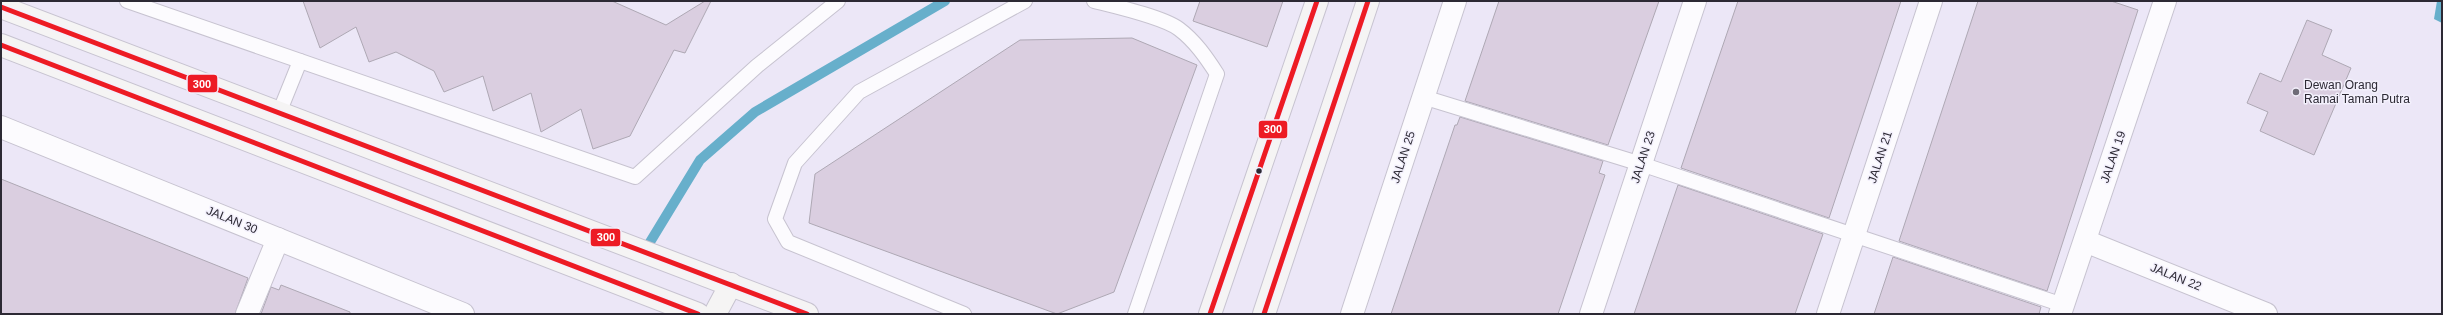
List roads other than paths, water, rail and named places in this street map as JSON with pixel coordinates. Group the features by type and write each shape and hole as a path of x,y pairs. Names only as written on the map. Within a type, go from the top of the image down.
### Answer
{"main road":[{"path":"1210,314 1317,1"},
{"path":"1264,314 1368,1"},
{"path":"1,7 808,314"},
{"path":"1,45 698,314"},
{"path":"715,314 732,284"}],"street":[{"name":"JALAN 25","path":"1352,314 1455,1"},
{"name":"JALAN 23","path":"1591,314 1695,1"},
{"name":"JALAN 21","path":"1828,314 1931,1"},
{"name":"JALAN 19","path":"2062,309 2165,1"},
{"name":"JALAN 30","path":"1,127 463,314"},
{"path":"247,314 278,239"},
{"name":"JALAN 22","path":"2085,241 2266,314"}],"lane":[{"path":"127,1 635,177 757,66 838,1"},
{"path":"964,314 788,242 775,219 795,163 859,92 1025,1"},
{"path":"1094,1 1129,10 1178,28 1202,50 1217,74 1135,314"},
{"path":"279,112 300,62"},
{"path":"1423,97 1641,164 1855,233 2062,309"}],"water":[{"path":"2437,1 2442,1 2442,23 2434,19"}],"waterway":[{"path":"644,252 700,160 755,112 945,1"}],"place":[{"name":"Dewan Orang Ramai Taman Putra","path":"2296,92"}]}
